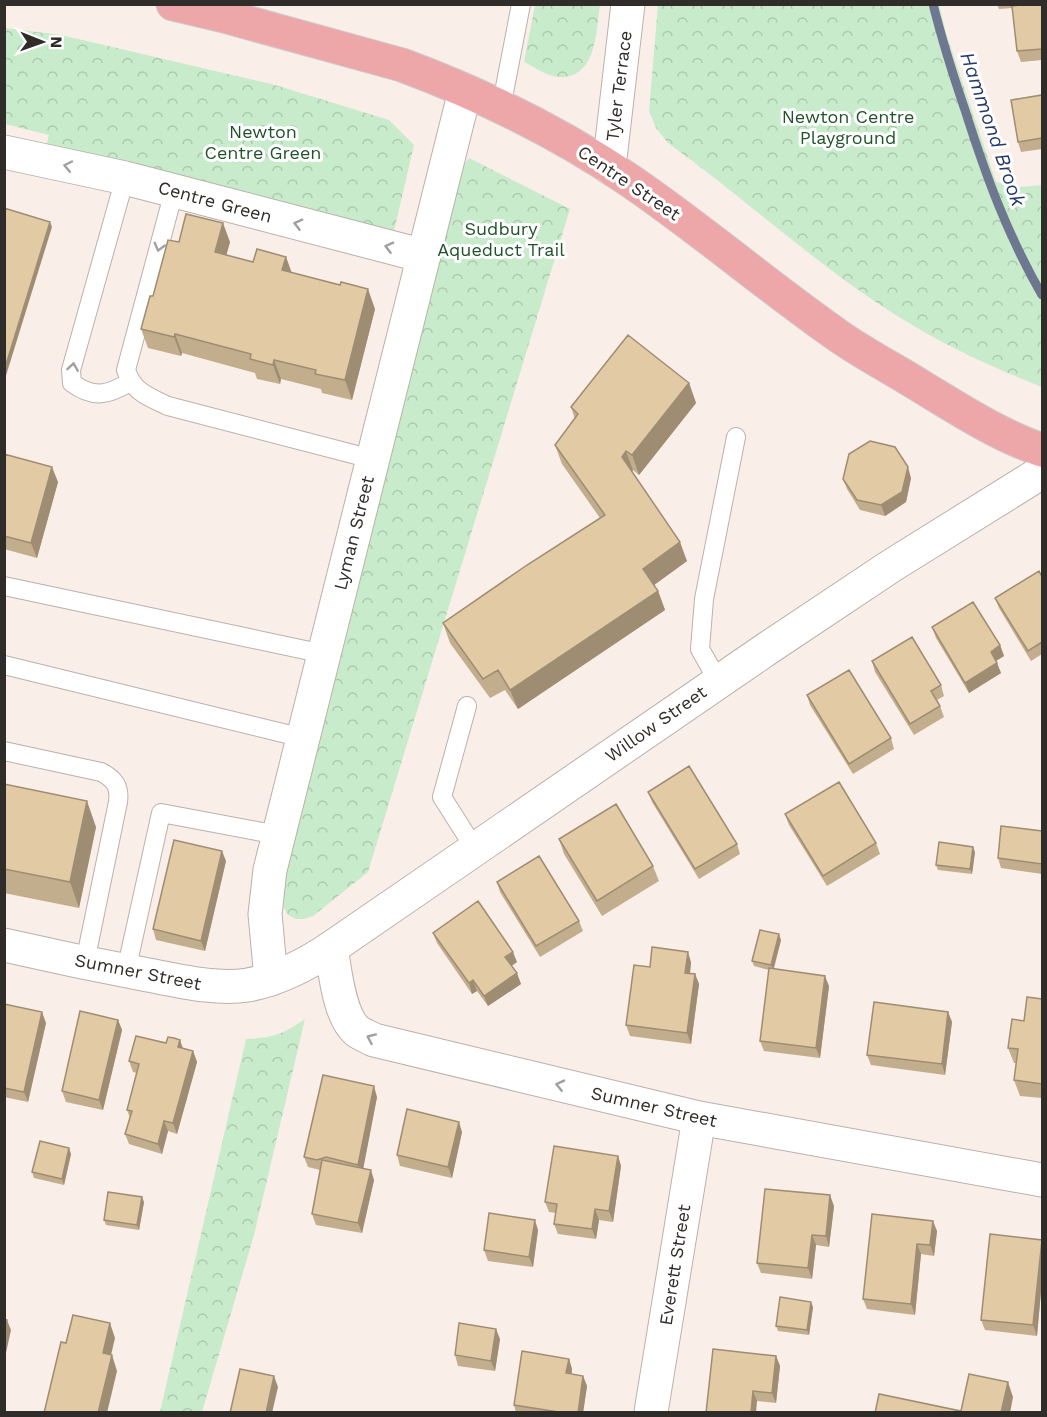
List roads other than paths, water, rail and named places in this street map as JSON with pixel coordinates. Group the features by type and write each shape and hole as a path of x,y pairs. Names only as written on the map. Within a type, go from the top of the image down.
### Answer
{"main road":[{"name":"Centre Street","path":"183,6 402,65 465,91 567,142 654,198 842,338 988,426 1042,450"}],"street":[{"name":"Tyler Terrace","path":"609,167 628,4"},
{"name":"Lyman Street","path":"271,979 266,929 266,900 278,835 465,91"},
{"name":"Centre Green","path":"4,152 125,178 424,256"},
{"name":"Willow Street","path":"271,979 302,966 331,948 718,681 891,566 1042,472"},
{"name":"Sumner Street","path":"4,945 192,983 246,985 271,979"},
{"name":"Sumner Street","path":"331,948 347,1016 356,1030 374,1040 699,1118 1042,1180"},
{"name":"Everett Street","path":"651,1413 699,1118"}],"lane":[{"path":"501,108 521,4"},
{"path":"125,178 71,370 72,383 81,389 97,394 114,391 130,382"},
{"path":"174,191 126,370 130,382 142,394 168,406 372,459"},
{"path":"718,681 700,649 704,599 736,437"},
{"path":"4,586 324,654"},
{"path":"4,665 303,738"},
{"path":"467,706 442,797 476,849"},
{"path":"4,751 101,772 111,777 117,786 118,802 85,962"},
{"path":"126,971 161,813 278,835"}],"waterway":[{"name":"Hammond Brook","path":"933,4 952,71 989,181 1018,250 1042,295"}],"park label":[{"name":"Newton Centre Playground","path":"848,127"},
{"name":"Newton Centre Green","path":"263,142"},
{"name":"Sudbury Aqueduct Trail","path":"501,239"}]}
